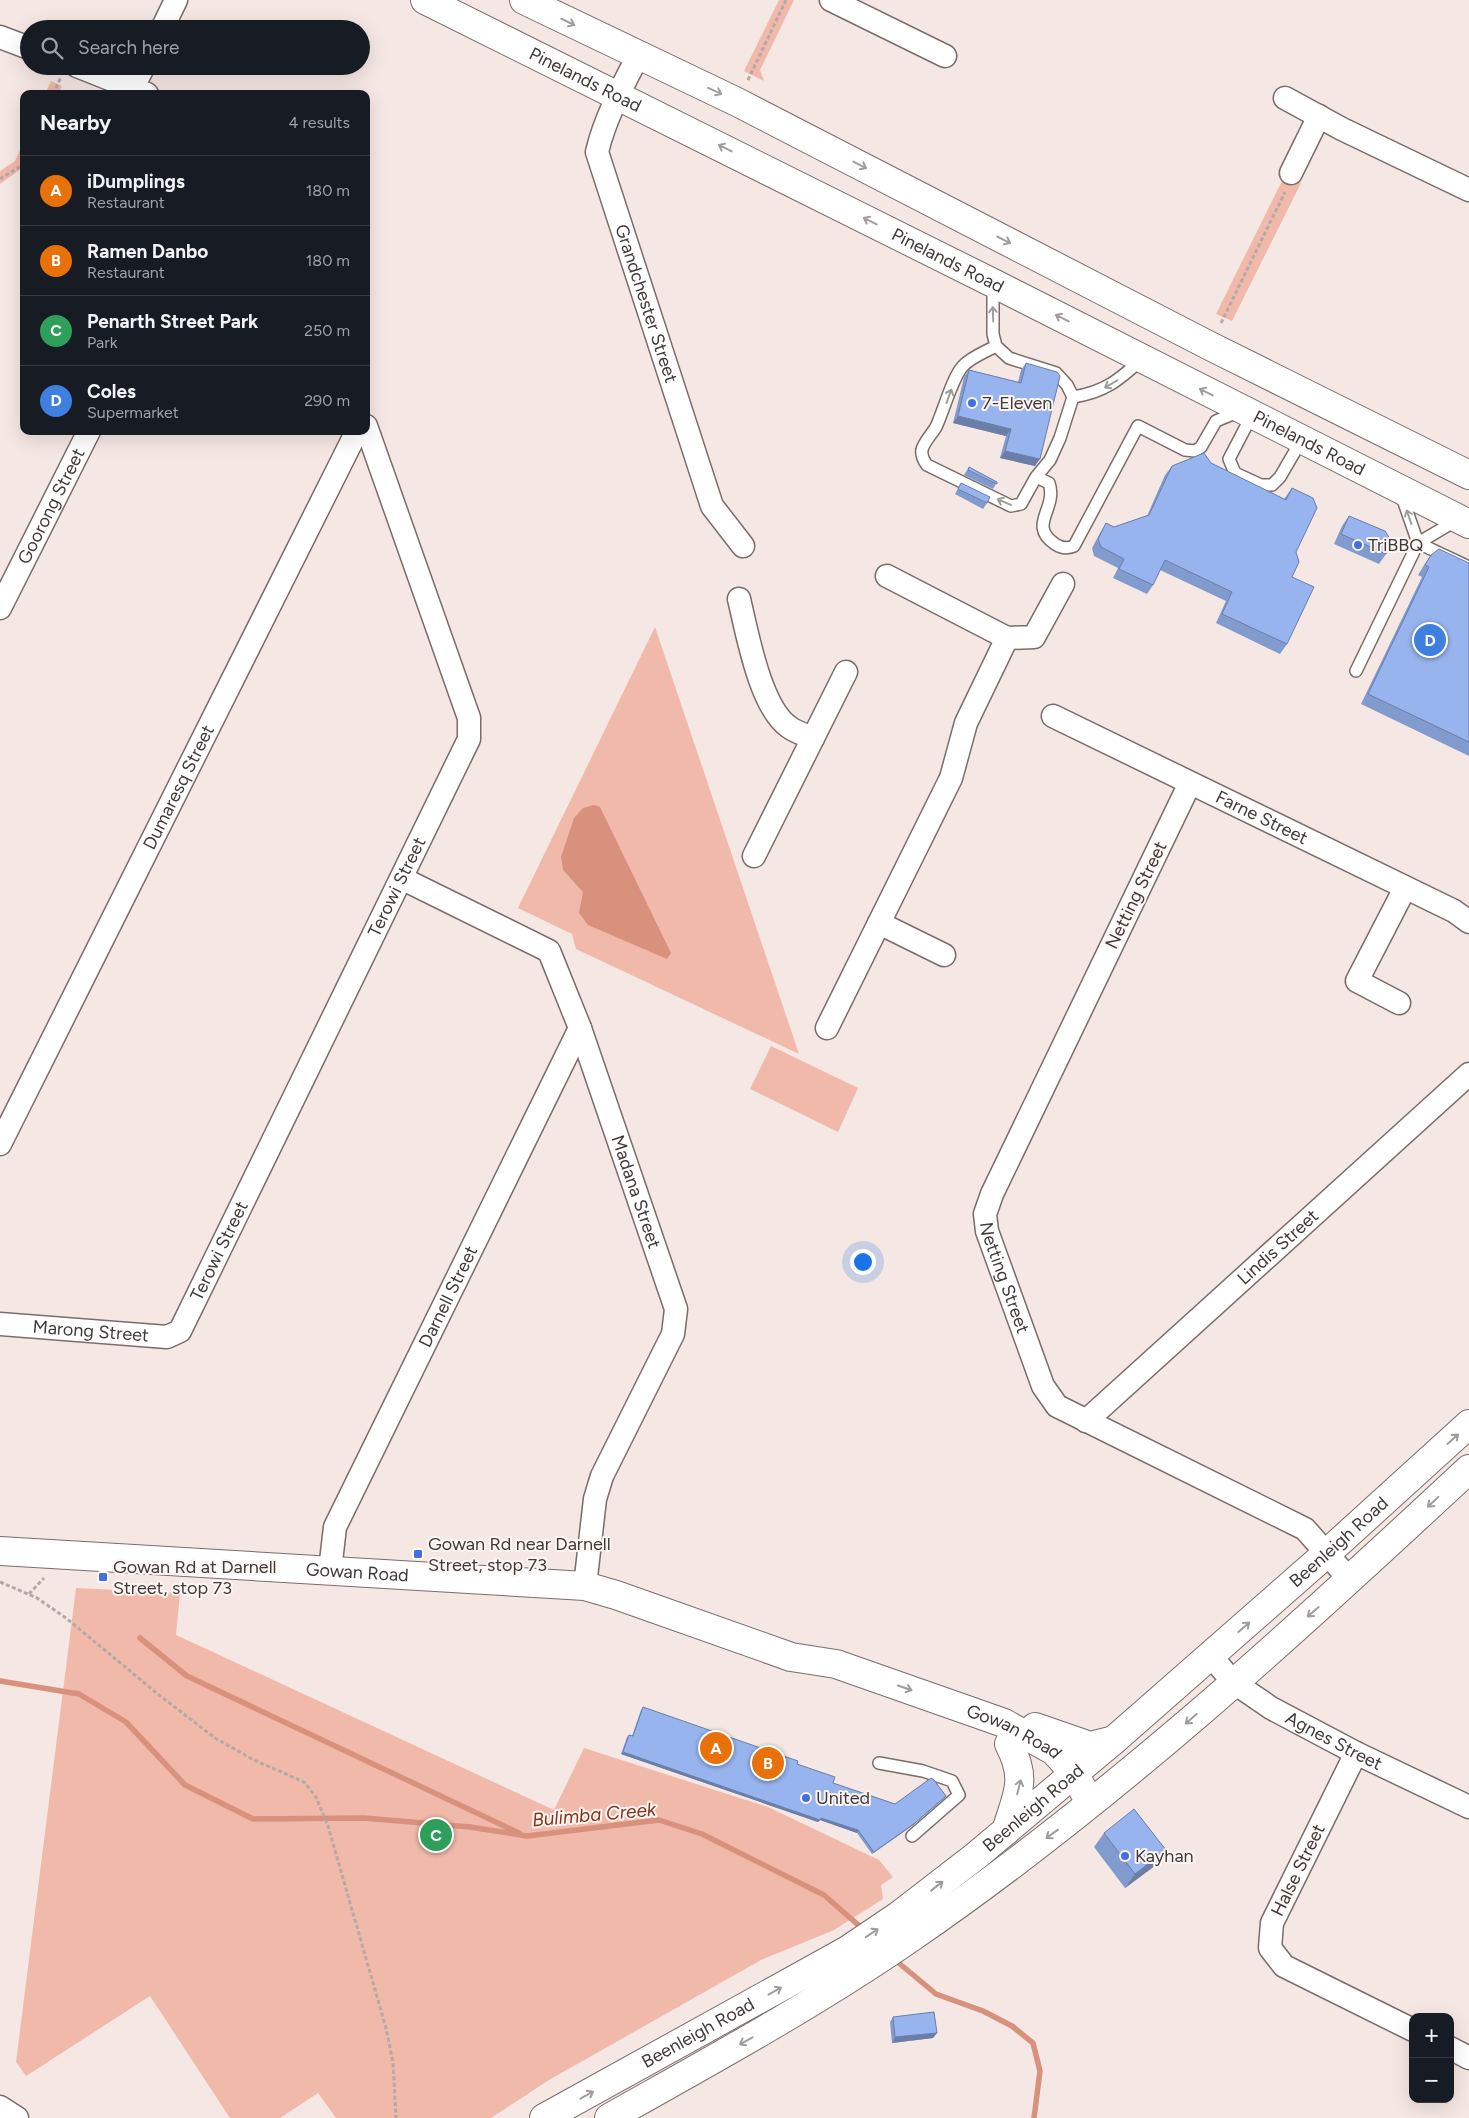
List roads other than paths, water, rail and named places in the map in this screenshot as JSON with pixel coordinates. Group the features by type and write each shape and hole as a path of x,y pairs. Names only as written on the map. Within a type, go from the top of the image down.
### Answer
{"main road":[{"name":"Pinelands Road","path":"425,0 618,94 1400,491 1464,521"},
{"path":"524,0 737,102 1210,346 1469,476"},
{"name":"Beenleigh Road","path":"906,1926 1006,1831 1211,1656 1469,1424"},
{"name":"Beenleigh Road","path":"544,2118 854,1960 1090,1803 1350,1580 1469,1469"},
{"name":"Gowan Road","path":"0,1551 585,1586 616,1595 791,1657 836,1664 1049,1748 1067,1779 1090,1803"},
{"path":"1006,1831 1021,1778 1018,1761 1007,1733 1029,1725 1090,1746 1114,1740"},
{"name":"Beenleigh Road","path":"610,2118 786,2018 854,1960"}],"street":[{"path":"166,20 176,0"},
{"path":"831,0 945,56"},
{"path":"0,37 20,45"},
{"name":"Grandchester Street","path":"638,56 618,94 600,137 597,152 712,506 743,546"},
{"path":"101,75 140,90 142,75"},
{"path":"1285,98 1469,190"},
{"path":"1288,182 1319,116"},
{"name":"Goorong Street","path":"0,608 86,435"},
{"name":"Dumaresq Street","path":"0,1144 355,435"},
{"name":"Terowi Street","path":"180,1331 403,879 469,739 468,718 369,435"},
{"path":"887,576 1007,638 1034,637 1062,584"},
{"path":"740,599 755,663 774,711 788,727 813,738"},
{"path":"827,1028 951,778 966,723 1007,638"},
{"path":"754,856 846,672"},
{"name":"Farne Street","path":"1053,716 1454,912 1469,922"},
{"name":"Netting Street","path":"1190,782 992,1194 985,1214 988,1231 1043,1386 1057,1406 1305,1529 1350,1580"},
{"name":"Madana Street","path":"403,879 550,951 580,1028 676,1309 673,1334 602,1476 595,1499 585,1586"},
{"path":"1399,1003 1357,981 1405,888"},
{"path":"879,923 944,955"},
{"name":"Darnell Street","path":"330,1570 335,1527 580,1028"},
{"name":"Lindis Street","path":"1086,1421 1469,1074"},
{"name":"Marong Street","path":"0,1324 166,1337 180,1331"},
{"name":"Agnes Street","path":"1211,1656 1233,1682 1271,1708 1356,1753 1469,1807"},
{"name":"Halse Street","path":"1356,1753 1272,1923 1270,1948 1284,1966 1409,2028"},
{"path":"1454,2050 1469,2058"},
{"path":"0,2107 17,2118"}],"lane":[{"path":"993,283 993,334 996,346 1009,358 1056,373 1067,385 1073,397 1060,438 1050,460 1036,477 1026,499 1021,504 1011,506 927,465 923,460 922,450 948,399 955,377 969,360 996,346"},
{"path":"1073,397 1089,395 1113,385 1142,359"},
{"path":"1036,477 1049,483 1053,496 1042,523 1044,533 1058,546 1067,548 1074,546 1138,426 1184,450 1195,450 1201,447 1216,421 1246,413"},
{"path":"1246,413 1229,459 1234,473 1261,486 1272,485 1280,477 1301,440"},
{"path":"1400,491 1418,543 1469,567"},
{"path":"1356,670 1418,543 1464,521"},
{"path":"879,1763 923,1771 952,1781 959,1795 912,1836"}],"waterway":[{"path":"140,1638 187,1676 519,1833"},
{"name":"Bulimba Creek","path":"0,1681 79,1694 126,1722 185,1785 253,1819 364,1818 470,1827 527,1836 659,1820 702,1834 824,1895 864,1930"},
{"name":"Bulimba Creek","path":"894,1959 936,1994 983,2011 1012,2026 1033,2043 1040,2071 1034,2118"}],"place":[{"name":"7-Eleven","path":"972,403"},
{"name":"TriBBQ","path":"1358,545"},
{"name":"Coles","path":"1430,640"},
{"name":"Gowan Rd near Darnell Street, stop 73","path":"418,1554"},
{"name":"Gowan Rd at Darnell Street, stop 73","path":"103,1577"},
{"name":"iDumplings","path":"716,1748"},
{"name":"Ramen Danbo","path":"768,1763"},
{"name":"United","path":"806,1798"},
{"name":"Penarth Street Park","path":"436,1835"},
{"name":"Kayhan","path":"1125,1856"}]}
